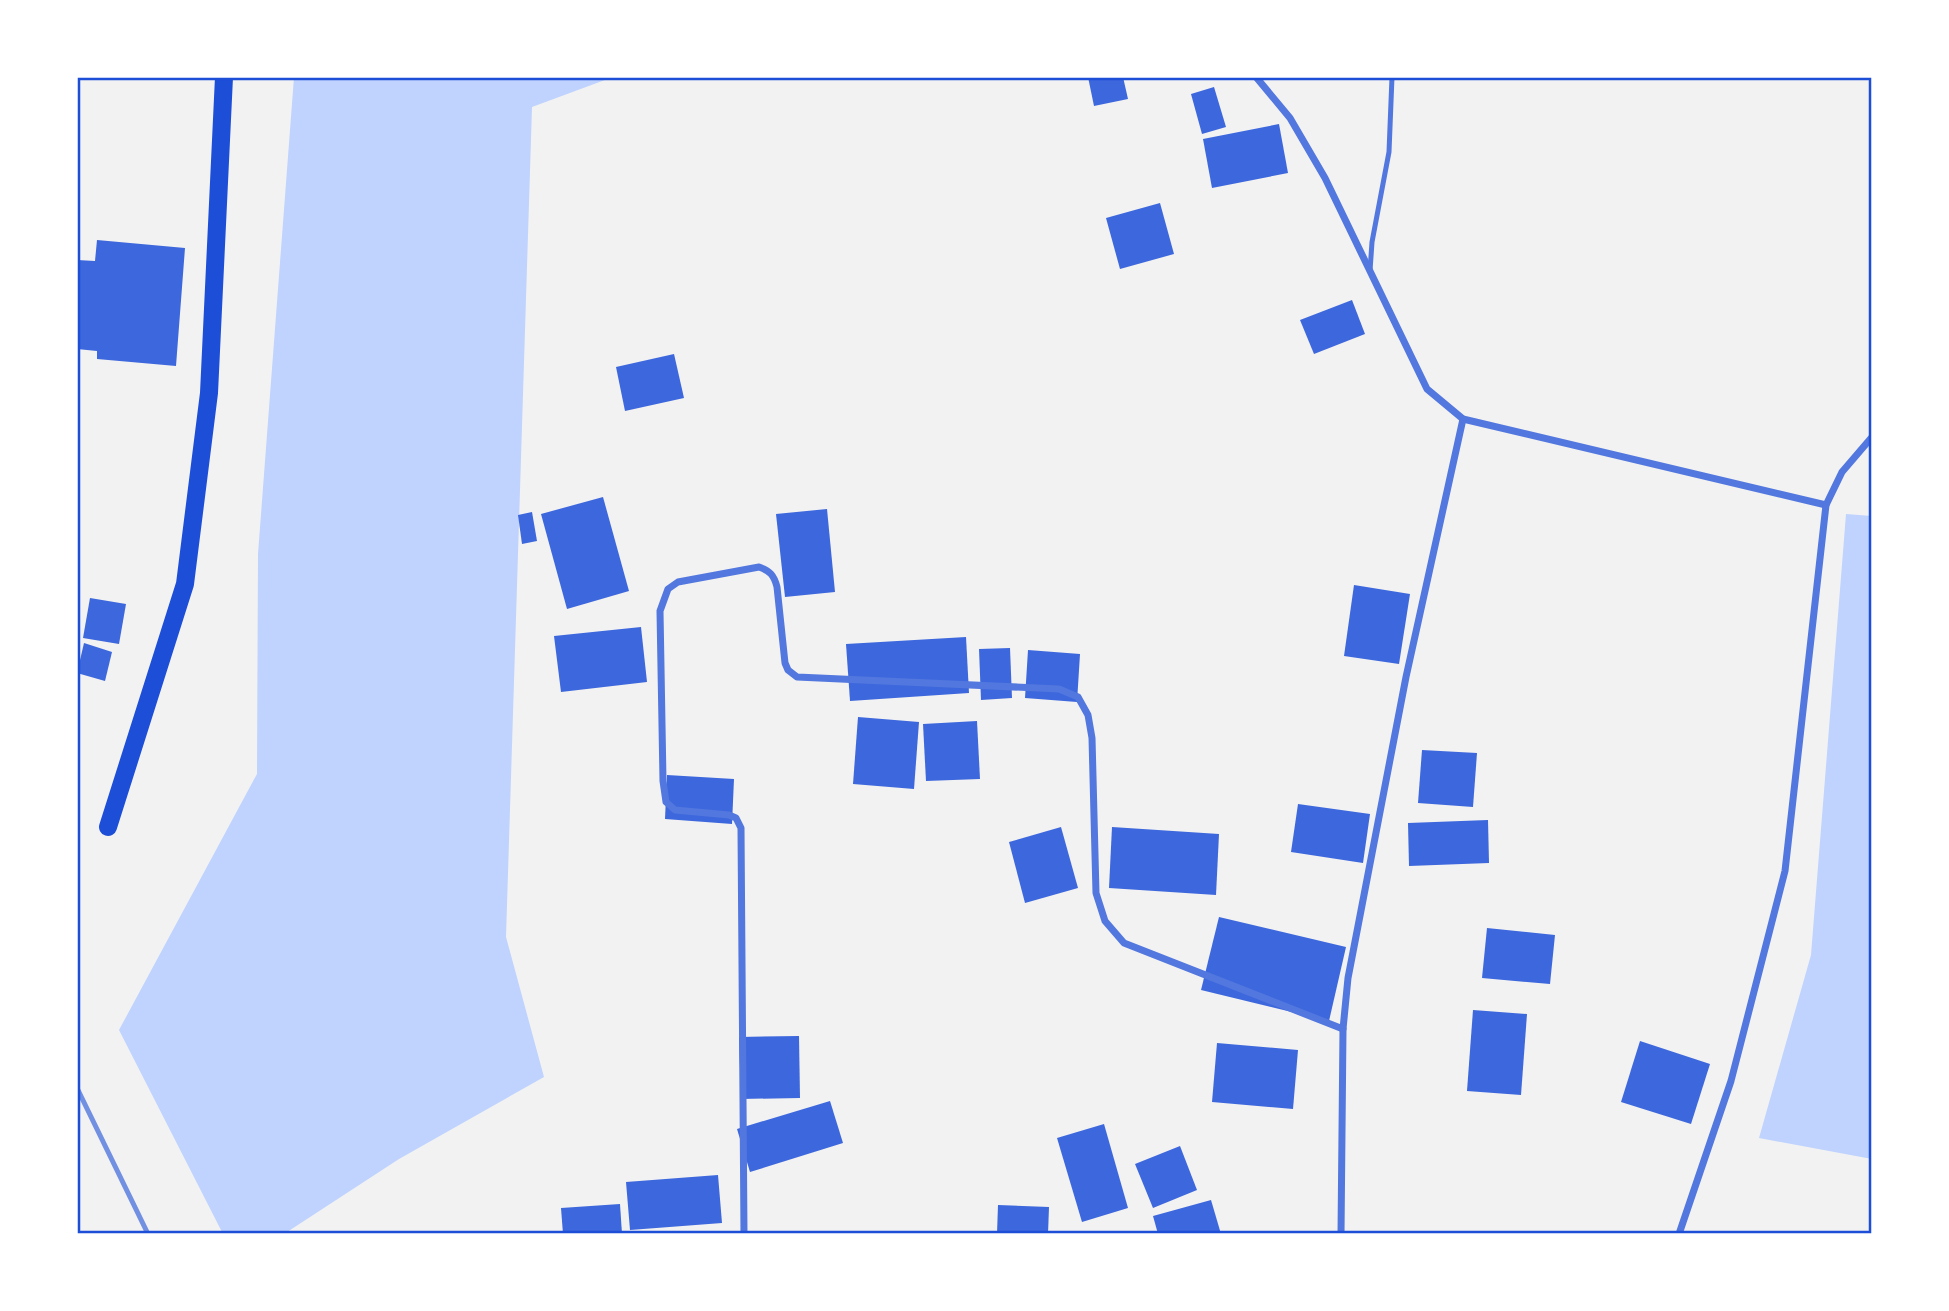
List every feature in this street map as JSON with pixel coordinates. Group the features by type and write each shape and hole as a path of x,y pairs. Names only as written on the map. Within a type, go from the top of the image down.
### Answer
{"main road":[{"path":"108,827 185,584 209,393 225,77"}],"street":[{"path":"1256,77 1297,130 1325,178 1427,389 1463,419 1826,505"},
{"path":"1341,1234 1343,1029 1348,978 1401,704 1463,419"},
{"path":"1679,1234 1731,1081 1785,871 1826,505 1842,472 1872,437"},
{"path":"744,1234 741,828 736,818 729,815 676,810 666,802 663,781 660,611 668,589 678,583 758,567 768,571 774,576 777,587 785,663 788,670 797,677 1059,689 1078,696 1088,715 1092,738 1096,893 1105,921 1124,943 1343,1029"}],"lane":[{"path":"1370,271 1372,242 1389,152 1392,77"}],"water":[{"path":"294,77 613,77 532,107 506,937 544,1077 399,1159 284,1234 223,1234 119,1030 257,774 258,554"},
{"path":"1846,514 1872,516 1872,1159 1759,1138 1811,955"}],"building":[{"path":"1088,77 1123,77 1128,99 1094,106"},
{"path":"1214,87 1226,127 1202,134 1191,94"},
{"path":"1279,124 1288,173 1212,188 1203,139"},
{"path":"1160,203 1174,254 1120,269 1106,218"},
{"path":"97,240 185,248 176,366 97,359 97,351 77,349 77,260 95,261"},
{"path":"1352,300 1365,334 1314,354 1300,320"},
{"path":"674,354 684,398 625,411 616,367"},
{"path":"603,497 629,591 567,609 541,514"},
{"path":"827,509 835,592 785,597 776,514"},
{"path":"532,512 537,541 522,544 518,515"},
{"path":"1354,585 1410,594 1399,664 1344,656"},
{"path":"90,598 126,604 119,644 83,638"},
{"path":"641,627 647,682 561,692 554,636"},
{"path":"966,637 969,693 850,701 846,644"},
{"path":"84,643 112,652 105,681 77,673"},
{"path":"1010,648 1012,698 981,700 979,649"},
{"path":"1028,650 1080,654 1077,702 1025,698"},
{"path":"858,717 919,722 914,789 853,784"},
{"path":"977,721 980,779 926,781 923,724"},
{"path":"1422,750 1477,753 1473,807 1418,803"},
{"path":"667,775 734,779 732,824 665,819"},
{"path":"1298,804 1370,814 1363,863 1291,852"},
{"path":"1488,820 1489,863 1409,866 1408,823"},
{"path":"1061,827 1078,888 1025,903 1009,842"},
{"path":"1112,827 1219,834 1216,895 1109,888"},
{"path":"1219,917 1346,947 1329,1021 1201,990"},
{"path":"1487,928 1555,935 1550,984 1482,978"},
{"path":"1473,1010 1527,1014 1521,1095 1467,1091"},
{"path":"799,1036 800,1098 741,1099 739,1037"},
{"path":"1640,1041 1710,1064 1691,1124 1621,1102"},
{"path":"1217,1043 1298,1050 1293,1109 1212,1102"},
{"path":"830,1101 843,1143 750,1172 737,1129"},
{"path":"1104,1124 1128,1208 1082,1222 1057,1138"},
{"path":"1180,1146 1197,1190 1153,1208 1135,1164"},
{"path":"718,1175 722,1223 630,1230 626,1182"},
{"path":"1211,1200 1221,1234 1158,1234 1153,1216"},
{"path":"620,1204 622,1234 563,1234 561,1208"},
{"path":"998,1205 1049,1207 1048,1234 997,1234"}],"railway":[{"path":"77,1088 148,1234"}]}
